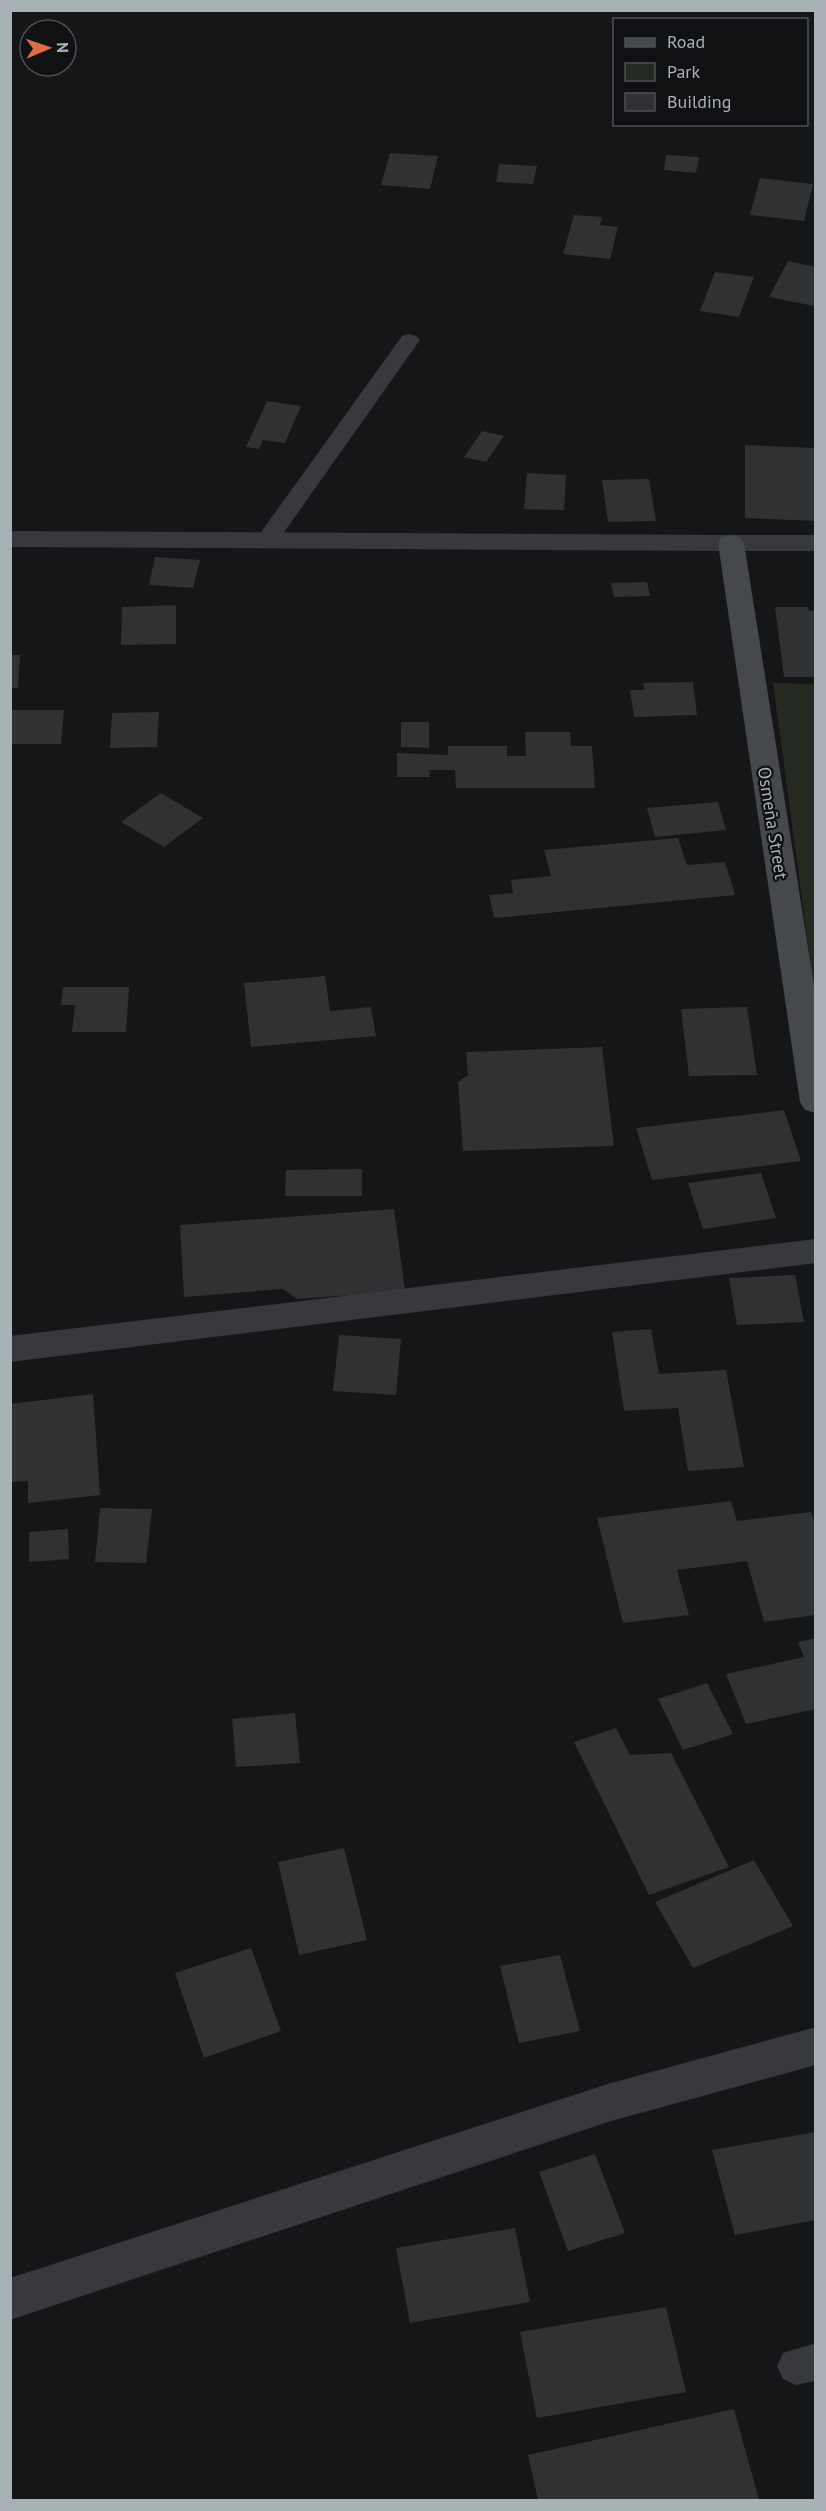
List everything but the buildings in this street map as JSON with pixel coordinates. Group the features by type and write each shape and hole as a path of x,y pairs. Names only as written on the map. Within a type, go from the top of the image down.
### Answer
{"main road":[{"name":"Osmeña Street","path":"731,543 816,1102"}],"street":[{"path":"10,539 816,543"},
{"path":"10,1349 816,1251"},
{"path":"10,2299 611,2102 816,2046"}],"lane":[{"path":"267,540 409,340"}],"green space":[{"path":"773,683 815,684 815,996"}]}
